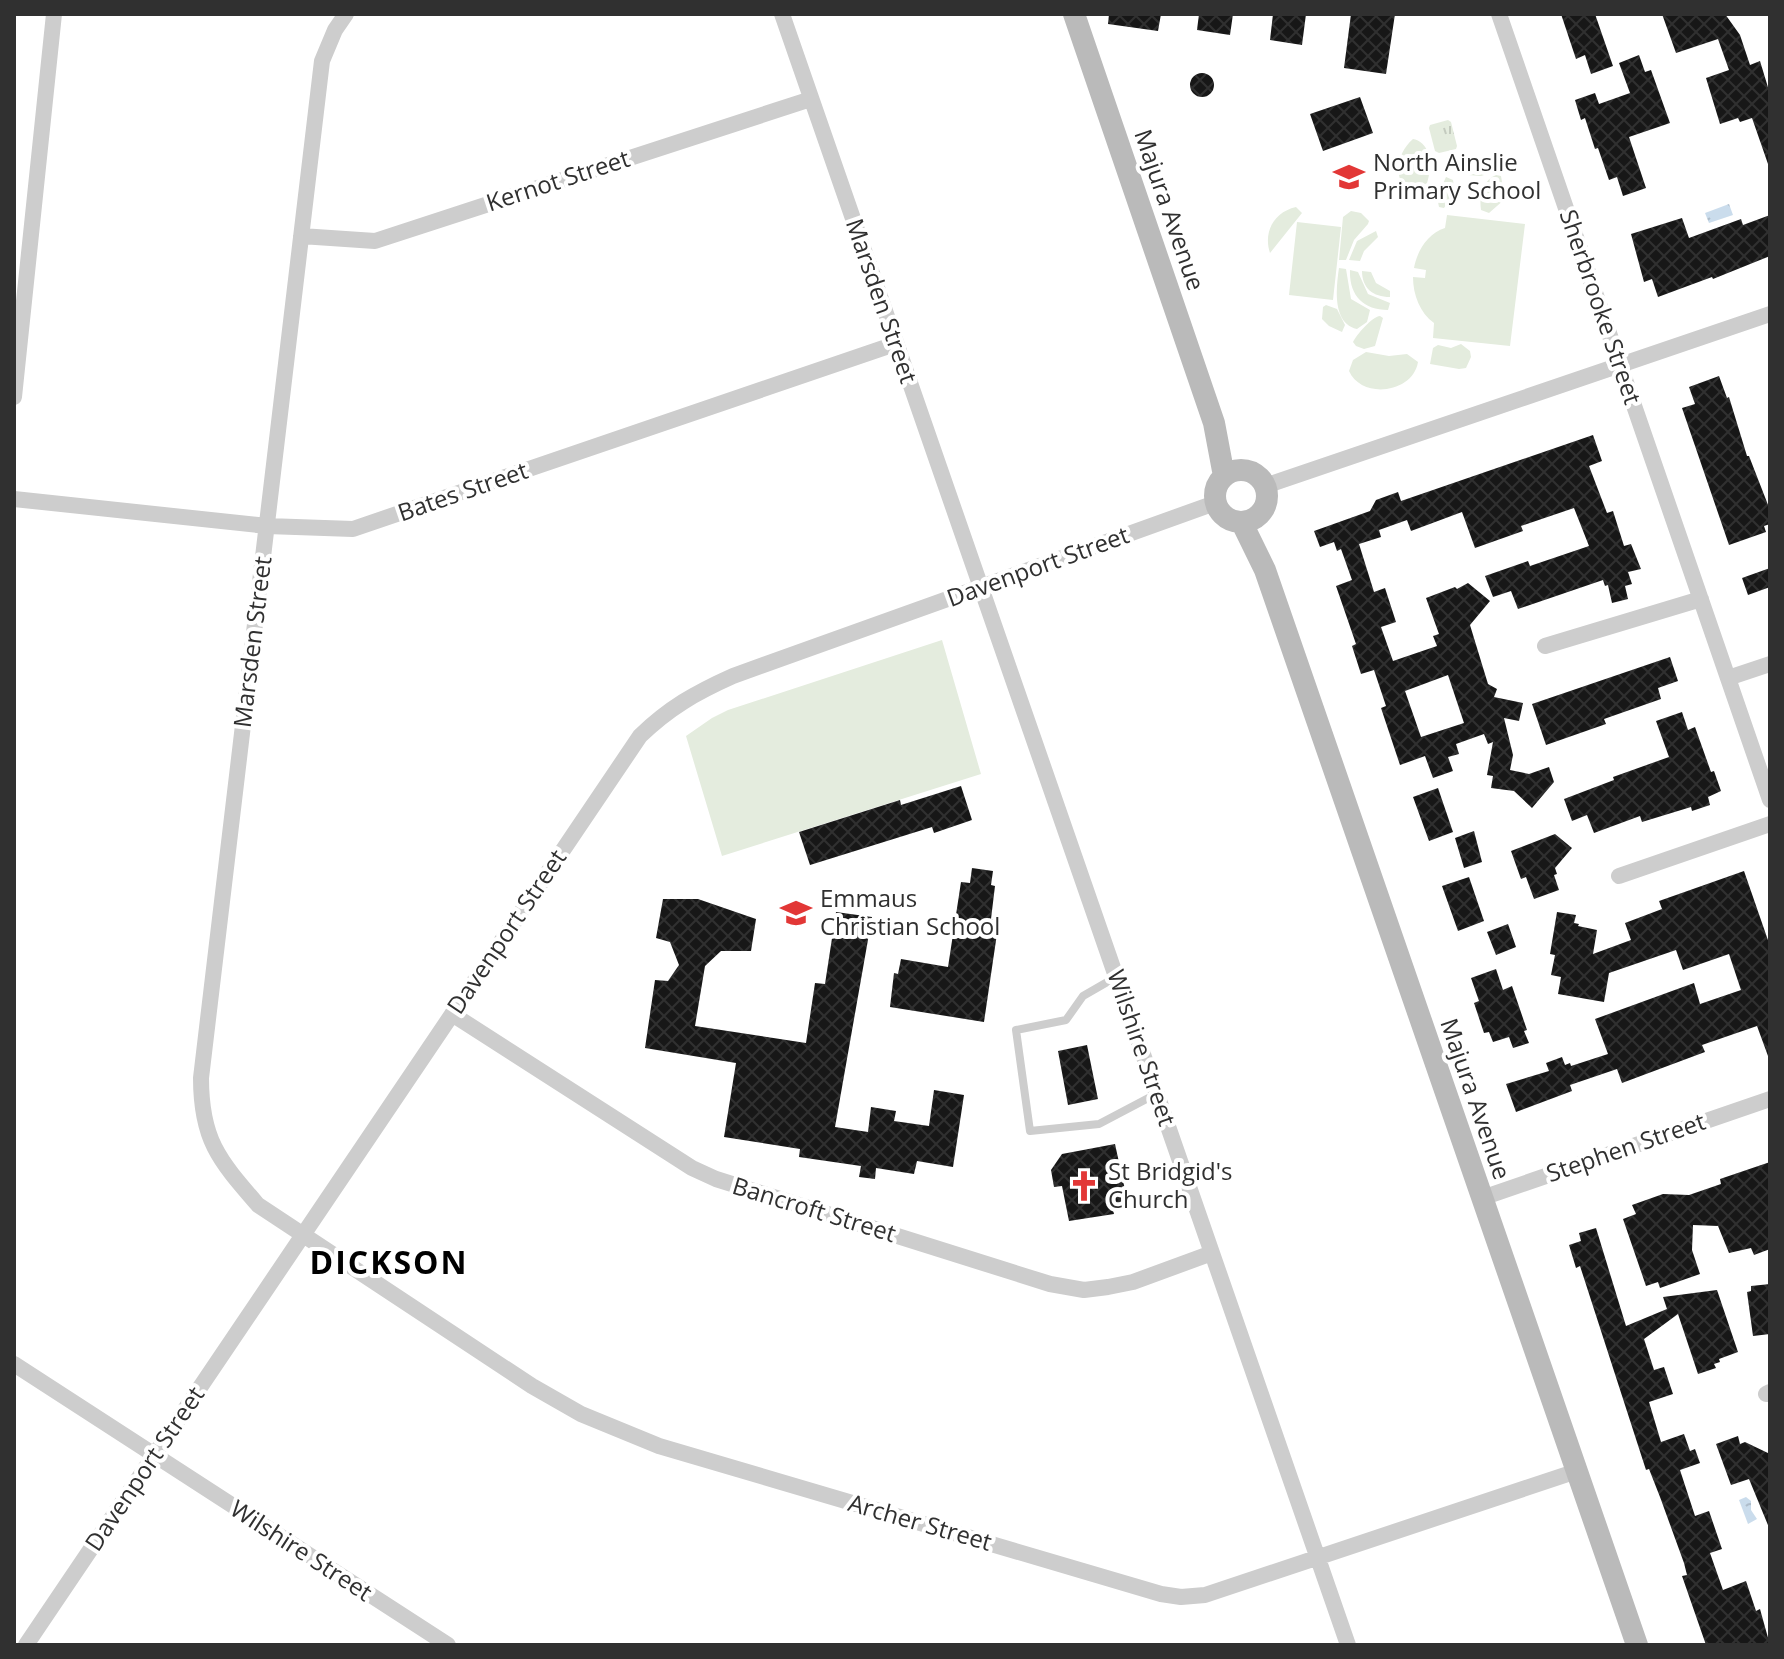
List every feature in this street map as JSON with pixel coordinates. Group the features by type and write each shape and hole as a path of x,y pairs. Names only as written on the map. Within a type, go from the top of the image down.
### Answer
{"main road":[{"name":"Majura Avenue","path":"1074,14 1214,423 1234,473"},
{"path":"1234,473 1256,475 1265,486 1267,498 1258,516 1242,523 1228,520 1215,503 1215,488 1234,473"},
{"name":"Majura Avenue","path":"1263,510 1265,570"},
{"name":"Majura Avenue","path":"1242,523 1265,570 1637,1645"}],"street":[{"path":"14,397 54,14"},
{"name":"Marsden Street","path":"303,1235 258,1205 212,1146 201,1101 201,1078 322,61 335,30 346,14"},
{"name":"Marsden Street","path":"782,14 981,587"},
{"name":"Sherbrooke Street","path":"1499,14 1770,800"},
{"name":"Kernot Street","path":"301,236 375,241 811,99"},
{"path":"1265,486 1770,314"},
{"name":"Bates Street","path":"14,499 309,530 353,529 895,344"},
{"name":"Davenport Street","path":"26,1645 640,736 666,711 733,676 1215,503"},
{"name":"Wilshire Street","path":"981,587 1348,1645"},
{"path":"1545,646 1701,599"},
{"path":"1728,678 1770,664"},
{"path":"1619,876 1770,824"},
{"name":"Bancroft Street","path":"452,1014 692,1168 761,1194 1050,1284 1084,1290 1133,1282 1212,1253"},
{"name":"Stephen Street","path":"1482,1198 1770,1099"},
{"name":"Archer Street","path":"303,1235 532,1386 581,1414 659,1446 1161,1594 1181,1597 1205,1595 1577,1471"},
{"name":"Wilshire Street","path":"14,1364 448,1645"}],"lane":[{"path":"1116,977 1083,996 1066,1020 1016,1030 1030,1131 1099,1124 1157,1094"}],"green space":[{"path":"1448,120 1457,146 1456,149 1439,153 1435,151 1429,128"},
{"path":"1413,139 1424,146 1430,165 1426,186 1415,193 1406,191 1399,171 1404,150"},
{"path":"1477,156 1488,161 1487,174 1468,175 1463,166 1470,158"},
{"path":"1496,175 1501,176 1505,199 1489,213 1481,210 1481,194 1487,181"},
{"path":"1446,177 1453,180 1453,187 1444,208 1439,207 1437,197"},
{"path":"1296,207 1302,213 1270,253 1268,238 1272,224 1282,213"},
{"path":"1351,211 1361,213 1369,221 1354,240 1346,260 1339,260 1343,217"},
{"path":"1447,215 1525,224 1510,346 1433,338 1434,323 1421,309 1413,284 1413,277 1425,278 1426,270 1414,268 1424,244 1433,234 1445,228"},
{"path":"1297,222 1341,227 1333,300 1289,295"},
{"path":"1376,231 1378,237 1364,251 1360,261 1349,260 1357,241"},
{"path":"1339,268 1346,269 1351,299 1370,310 1367,322 1357,329 1343,320 1340,312 1337,295"},
{"path":"1350,270 1358,272 1368,294 1390,303 1388,310 1371,307 1359,299 1352,287"},
{"path":"1362,271 1371,272 1376,283 1390,291 1390,297 1370,290 1364,282"},
{"path":"1326,305 1337,309 1345,325 1342,332 1322,319"},
{"path":"1380,316 1383,318 1375,346 1364,349 1356,346 1353,342 1358,335"},
{"path":"1461,344 1470,351 1466,368 1430,364 1433,348 1438,345 1451,348"},
{"path":"1366,352 1389,356 1407,354 1418,362 1407,381 1386,389 1375,389 1355,380 1349,371 1353,360"},
{"path":"942,640 981,774 722,856 686,736 728,710"}],"water":[{"path":"1729,204 1733,215 1709,223 1705,213"},
{"path":"1746,1497 1751,1501 1751,1510 1757,1519 1748,1524 1739,1500"}],"building":[{"path":"1109,14 1161,14 1158,31 1108,24"},
{"path":"1199,14 1233,14 1230,35 1197,30"},
{"path":"1273,14 1306,14 1302,45 1270,40"},
{"path":"1351,14 1395,14 1386,74 1344,68"},
{"path":"1561,14 1595,14 1613,66 1591,74 1585,55 1576,59"},
{"path":"1662,14 1725,14 1740,35 1750,65 1760,61 1770,94 1770,163 1752,118 1740,122 1738,118 1720,124 1706,78 1729,70 1718,39 1676,53"},
{"path":"1639,55 1645,72 1651,70 1670,123 1629,137 1646,188 1623,196 1617,177 1609,180 1575,100 1595,93 1599,104 1630,93 1619,63"},
{"path":"1202,73 1211,76 1214,85 1211,94 1202,97 1193,94 1190,85 1193,76"},
{"path":"1360,97 1373,133 1323,151 1310,114"},
{"path":"1770,215 1770,256 1658,297 1652,279 1644,282 1631,234 1682,218 1689,238 1741,219 1743,225"},
{"path":"1719,376 1770,510 1770,524 1764,526 1766,532 1729,545 1682,408 1695,404 1689,387"},
{"path":"1593,435 1602,461 1589,466 1607,513 1613,511 1624,546 1631,544 1641,569 1628,572 1632,584 1625,586 1628,599 1612,603 1608,585 1605,586 1603,580 1518,609 1511,591 1493,597 1485,576 1528,561 1530,566 1589,546 1574,508 1521,526 1523,531 1475,548 1462,512 1411,531 1407,520 1379,530 1381,537 1359,544 1374,592 1385,588 1396,622 1381,627 1393,661 1437,646 1433,636 1439,634 1426,598 1468,583 1490,601 1470,625 1488,684 1497,689 1494,697 1523,703 1519,721 1504,718 1513,755 1510,770 1529,774 1549,767 1554,782 1532,808 1514,791 1491,788 1493,776 1487,775 1493,742 1488,744 1484,734 1456,744 1459,754 1448,757 1453,771 1433,778 1425,756 1400,765 1381,708 1386,706 1374,670 1361,674 1352,646 1356,644 1336,586 1352,580 1341,549 1337,551 1334,542 1320,547 1314,531 1370,511 1376,500 1398,492 1401,501","holes":["1448,675 1464,723 1421,737 1405,691"]},
{"path":"1770,568 1770,587 1748,595 1742,578"},
{"path":"1670,657 1678,681 1658,688 1661,699 1604,719 1606,724 1546,745 1532,704"},
{"path":"1682,712 1688,730 1695,727 1721,791 1708,797 1710,805 1692,811 1691,807 1642,822 1640,816 1594,833 1587,815 1572,821 1564,799 1669,757 1656,721"},
{"path":"961,786 972,820 934,833 932,827 810,865 799,832 900,800 901,805"},
{"path":"1438,788 1453,832 1429,841 1413,797"},
{"path":"1474,831 1482,862 1464,868 1455,838"},
{"path":"1555,834 1572,848 1555,868 1559,890 1534,899 1526,877 1521,879 1511,851"},
{"path":"972,868 993,871 991,885 995,886 991,919 999,920 984,1022 890,1007 894,973 898,974 901,959 948,967 961,882 970,883"},
{"path":"1744,871 1770,946 1770,1056 1757,1026 1702,1045 1705,1052 1622,1083 1617,1069 1570,1085 1572,1091 1516,1112 1506,1084 1549,1071 1546,1063 1562,1057 1565,1065 1570,1063 1571,1066 1608,1054 1595,1019 1694,983 1700,1004 1741,990 1729,954 1683,970 1676,950 1609,973 1604,1002 1558,994 1561,977 1551,975 1555,955 1550,954 1557,912 1576,915 1574,923 1578,926 1597,930 1593,954 1631,940 1625,923 1662,909 1659,901"},
{"path":"1469,877 1484,921 1458,931 1442,886"},
{"path":"663,899 698,899 756,919 751,951 721,951 705,966 695,1026 806,1043 815,983 825,984 836,912 872,917 835,1127 868,1132 871,1107 896,1111 894,1121 929,1126 934,1090 964,1095 953,1167 917,1161 914,1174 876,1168 875,1179 859,1177 861,1166 799,1157 800,1149 724,1137 736,1063 645,1048 655,980 668,981 679,965 670,942 656,938"},
{"path":"1508,924 1516,947 1496,955 1487,932"},
{"path":"1496,969 1503,990 1512,986 1529,1043 1513,1048 1509,1037 1493,1042 1489,1032 1484,1033 1474,1003 1479,1001 1471,978"},
{"path":"1087,1045 1098,1099 1068,1105 1058,1051"},
{"path":"1115,1144 1127,1199 1122,1208 1113,1210 1114,1214 1069,1221 1062,1186 1054,1187 1051,1170 1062,1154"},
{"path":"1770,1162 1770,1249 1754,1255 1751,1248 1729,1253 1718,1226 1693,1225 1692,1250 1700,1274 1660,1288 1658,1282 1646,1286 1623,1219 1636,1214 1632,1205 1663,1194 1689,1195 1721,1184 1720,1179"},
{"path":"1596,1228 1626,1326 1667,1309 1663,1297 1717,1290 1738,1352 1719,1359 1720,1362 1714,1364 1716,1368 1698,1374 1678,1314 1644,1339 1654,1370 1664,1367 1673,1394 1649,1402 1661,1442 1684,1434 1690,1451 1695,1449 1700,1463 1680,1470 1695,1516 1709,1511 1722,1549 1710,1553 1723,1590 1746,1581 1756,1611 1760,1609 1770,1645 1706,1645 1682,1576 1687,1575 1684,1563 1649,1469 1646,1470 1580,1266 1576,1268 1569,1245 1581,1241 1579,1233"},
{"path":"1770,1284 1770,1334 1753,1336 1747,1292 1751,1291 1751,1286"},
{"path":"1738,1436 1740,1444 1745,1442 1770,1454 1770,1530 1749,1479 1731,1485 1716,1444"}],"place":[{"name":"North Ainslie Primary School","path":"1349,177"},
{"name":"Emmaus Christian School","path":"796,913"},
{"name":"St Bridgid's Church","path":"1084,1186"}],"district":[{"name":"DICKSON","path":"389,1263"}]}
